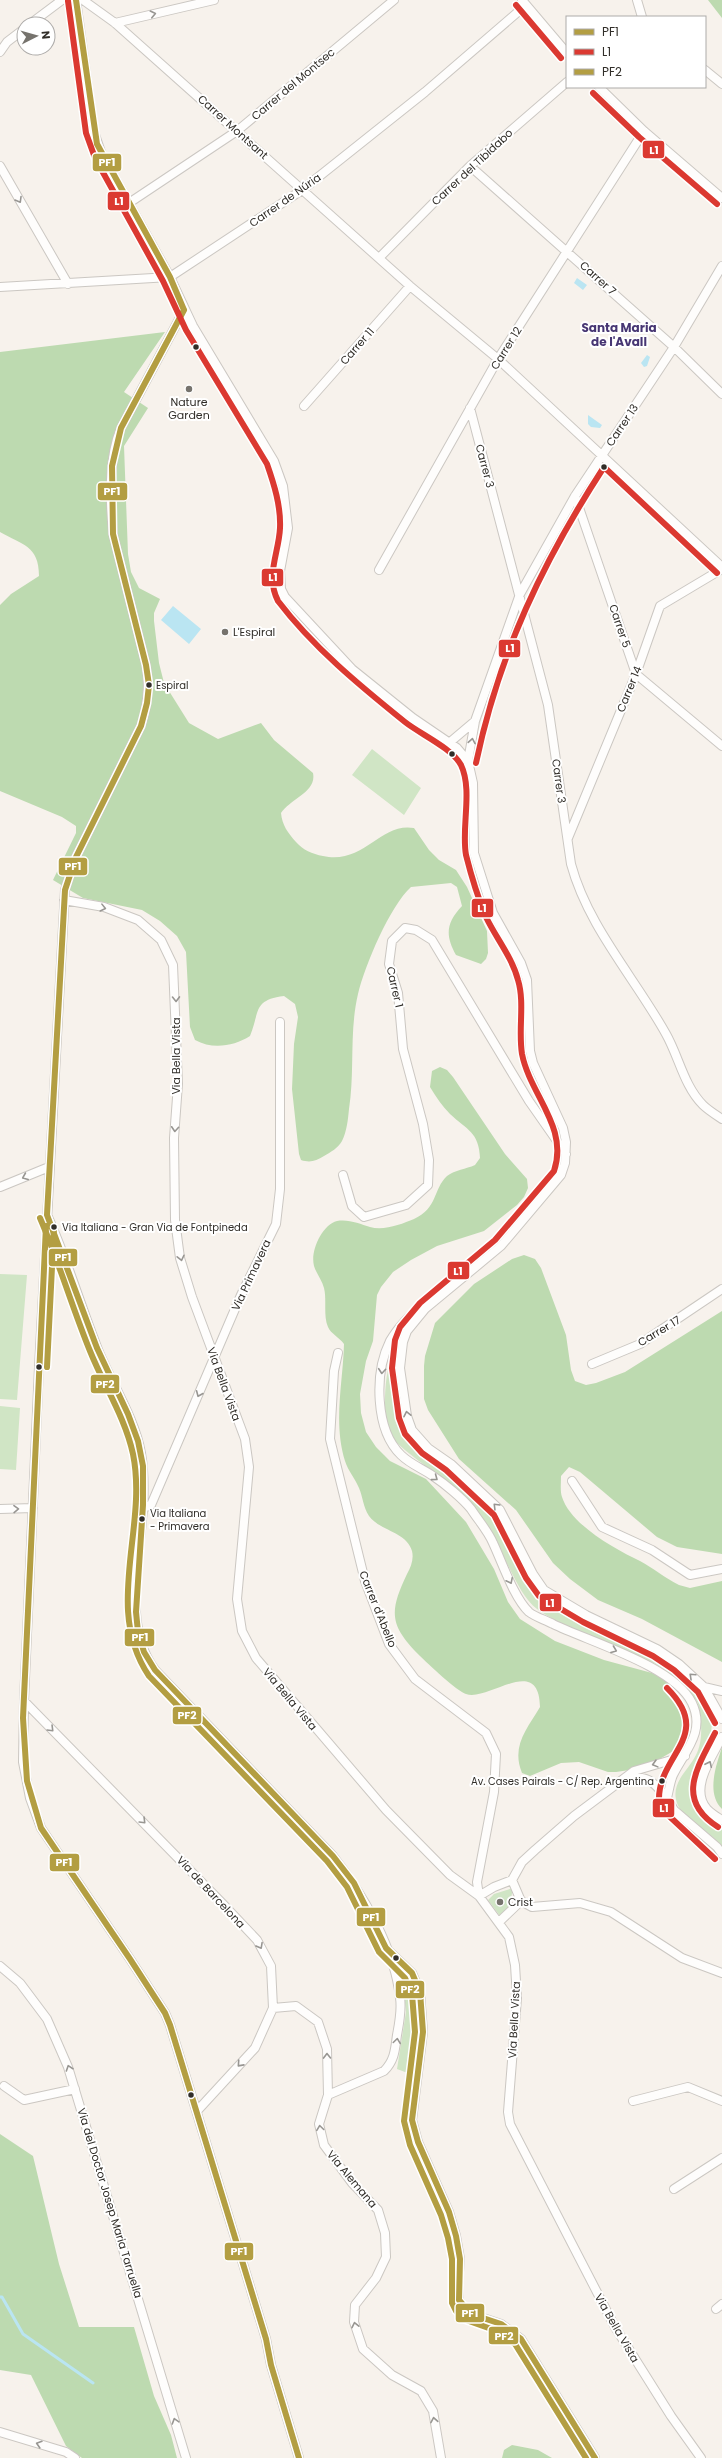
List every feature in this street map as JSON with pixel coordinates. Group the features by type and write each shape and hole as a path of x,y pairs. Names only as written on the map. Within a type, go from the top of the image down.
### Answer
{"street":[{"path":"41,16 62,0"},
{"path":"76,0 94,132 102,155 170,277 184,310 274,461 283,486 288,528 280,571 282,588 285,597 352,669 400,708 463,754 468,761 473,783 474,853 493,913 521,963 526,980 530,1051 533,1063 563,1128 566,1154 561,1175 502,1246 446,1290 414,1320 407,1331 403,1342 400,1368 407,1416 412,1430 428,1448 451,1464 500,1510 533,1574 544,1590 586,1615 658,1648 679,1664 704,1687 722,1719"},
{"name":"Carrer Montsant","path":"83,0 115,23 302,190 380,257 410,286 498,359 722,568"},
{"path":"115,23 214,0"},
{"name":"Carrer del Montsec","path":"129,203 237,131 394,0"},
{"path":"637,0 642,16"},
{"path":"524,2 566,52"},
{"name":"Carrer de Núria","path":"0,287 170,277 302,190 425,92 524,2"},
{"path":"0,52 7,42 16,35"},
{"path":"706,71 722,84"},
{"name":"Carrer del Tibidabo","path":"380,257 470,166 566,83"},
{"path":"601,88 644,131 722,198"},
{"name":"Carrer 12","path":"379,570 498,359 568,252 644,131"},
{"path":"0,166 68,284"},
{"name":"Carrer 7","path":"470,166 674,347 722,394"},
{"name":"Carrer 13","path":"468,761 475,721 520,594 575,496 674,347 722,266"},
{"name":"Carrer 11","path":"304,406 410,286"},
{"path":"184,310 121,428 114,449 113,529 146,664 149,685 147,703 141,726 76,857 68,878 64,900 49,1167 24,1701 23,1762 34,1813 50,1843 165,2013 176,2041 266,2339 271,2365 299,2458"},
{"name":"Carrer 3","path":"470,408 548,705 577,887 615,956 667,1035 685,1078 702,1104 722,1119"},
{"name":"Carrer 5","path":"575,496 636,674"},
{"name":"Carrer 14","path":"568,838 636,674 660,606 722,568"},
{"path":"636,674 722,746"},
{"path":"449,743 475,721"},
{"name":"Via Bella Vista","path":"64,900 104,907 138,920 161,940 173,965 178,1084 174,1138 176,1220 180,1258 214,1358 245,1439 249,1467 237,1599 242,1631 256,1658 386,1810 450,1875 479,1896 509,1938 515,1965 517,1998 508,2112 510,2124 615,2327 671,2416 701,2458"},
{"name":"Carrer 1","path":"343,1175 352,1206 364,1217 406,1205 428,1185 429,1160 423,1124 403,1049 398,993 389,964 392,941 405,928 416,930 432,940 529,1101 566,1154"},
{"name":"Via Primavera","path":"142,1508 151,1504 241,1295 276,1224 280,1188 280,1022"},
{"path":"0,1187 49,1167"},
{"path":"47,1215 58,1240 97,1348 138,1439 141,1454 142,1508 137,1562 137,1620 139,1642 145,1657 154,1670 333,1856 354,1883 386,1948 401,2000 395,2055 391,2064 384,2071 328,2095 327,2049 318,2022 296,2006 273,2008"},
{"name":"Carrer 17","path":"592,1364 640,1344 722,1289"},
{"path":"446,1290 427,1300 409,1315 390,1341 383,1362 380,1401 382,1424 390,1442 402,1457 435,1477 469,1508 492,1541 511,1584 529,1612 579,1637 632,1657 658,1672 682,1689 693,1704 696,1720 696,1735 673,1775 667,1798"},
{"name":"Carrer d'Abello","path":"338,1353 334,1371 330,1439 365,1581 389,1644 415,1679 486,1733 496,1754 494,1792 477,1882 479,1896"},
{"path":"572,1481 602,1528 652,1550 690,1575 722,1569"},
{"path":"0,1509 33,1508"},
{"path":"704,1687 722,1691"},
{"name":"Via de Barcelona","path":"24,1701 156,1834 256,1940 271,1966 273,2008 255,2048 197,2112"},
{"path":"722,1738 701,1782 700,1798 707,1809 722,1820"},
{"path":"479,1896 494,1887 512,1880 522,1862 535,1850 590,1804 628,1777 634,1771 685,1756"},
{"path":"628,1777 645,1777 652,1781 667,1798 674,1810 718,1847 722,1854"},
{"path":"512,1880 521,1901 532,1907 580,1903 611,1912 682,1958 722,1973"},
{"path":"499,1922 521,1901"},
{"path":"386,1948 412,1973 420,1992 423,2032 412,2120 418,2142 450,2212 460,2259 458,2285 459,2300 462,2306 471,2314 501,2324 521,2339 595,2458"},
{"name":"Via del Doctor Josep Maria Tarruella","path":"0,1966 20,1983 48,2019 68,2067 186,2458"},
{"path":"4,2086 24,2100 75,2089"},
{"path":"633,2101 688,2087 722,2101"},
{"name":"Via Alemana","path":"328,2095 318,2124 324,2145 352,2183 378,2210 384,2233 386,2257 376,2278 355,2305 354,2322 362,2349 392,2375 421,2390 433,2411 441,2458"},
{"path":"674,2189 722,2158"},
{"path":"0,2432 66,2452 75,2458"}],"green space":[{"path":"708,0 722,0 722,18"},
{"path":"165,332 124,392 148,408 124,446 128,554 131,572 139,588 160,599 154,613 154,621 159,663 164,683 189,723 218,739 261,723 274,740 313,773 313,780 307,790 281,813 286,829 299,845 315,854 337,857 350,855 361,850 391,831 402,828 414,828 429,850 439,860 456,870 467,887 487,931 488,953 486,959 481,964 456,955 450,941 449,929 453,918 462,906 457,887 451,883 411,887 403,896 387,922 372,952 358,994 355,1008 351,1095 345,1133 342,1141 336,1148 321,1158 313,1161 301,1160 299,1154 292,1089 294,1044 298,1017 295,1004 284,996 267,1000 259,1008 250,1036 237,1042 223,1046 216,1046 195,1040 190,1027 186,952 177,936 160,921 142,910 83,898 53,880 76,833 76,826 62,817 0,791 0,605 11,594 39,576 36,558 28,547 0,532 0,352"},
{"path":"372,749 421,788 404,815 352,775"},
{"path":"440,1067 447,1070 453,1077 505,1154 527,1179 528,1188 524,1197 517,1205 484,1231 437,1246 411,1260 393,1272 381,1287 377,1295 373,1341 366,1361 360,1394 361,1413 366,1432 376,1447 390,1461 426,1479 466,1522 494,1569 508,1602 520,1619 555,1641 604,1660 652,1673 663,1679 671,1686 682,1713 684,1735 681,1743 675,1750 658,1760 636,1769 608,1772 579,1762 561,1763 530,1776 522,1773 518,1754 519,1746 526,1730 540,1707 537,1691 531,1683 522,1681 511,1683 476,1695 466,1694 443,1677 410,1645 402,1635 398,1626 395,1618 395,1608 401,1587 412,1563 412,1551 405,1540 374,1521 369,1516 365,1509 356,1481 345,1461 341,1447 339,1417 344,1344 331,1332 328,1327 325,1313 324,1288 314,1266 314,1253 318,1239 322,1233 332,1223 337,1221 350,1221 375,1228 387,1228 422,1215 431,1204 439,1187 447,1176 453,1172 475,1165 480,1158 475,1137 447,1111 430,1087 432,1071"},
{"path":"524,1255 535,1259 541,1268 566,1335 571,1370 575,1381 586,1385 596,1383 625,1372 722,1311 722,1554 677,1547 657,1537 580,1472 569,1467 561,1476 561,1492 567,1507 574,1517 595,1535 679,1585 690,1588 722,1581 722,1662 642,1619 598,1600 570,1579 553,1563 516,1510 459,1459 428,1410 424,1399 424,1366 425,1356 435,1323 474,1284 512,1259"},
{"path":"0,1274 27,1275 17,1400 0,1399"},
{"path":"392,1358 395,1360 396,1365 400,1410 411,1440 470,1488 495,1512 534,1586 544,1596 634,1641 656,1654 677,1669 695,1685 709,1703 712,1718 711,1732 708,1744 695,1776 695,1800 700,1809 722,1828 722,1847 680,1809 675,1796 678,1783 698,1751 701,1726 699,1708 696,1700 681,1682 662,1668 642,1657 556,1621 537,1609 531,1603 514,1578 491,1532 468,1501 450,1484 412,1456 393,1438 388,1431 385,1415 385,1394 387,1373"},
{"path":"0,1406 20,1408 16,1470 0,1469"},
{"path":"722,1747 722,1809 717,1803 713,1787 717,1762"},
{"path":"513,1888 510,1904 500,1916 488,1900 494,1894"},
{"path":"402,1974 408,1975 418,2023 413,2075 397,2069 406,2012"},
{"path":"0,2134 33,2156 59,2264 79,2327 134,2327 154,2396 171,2435 177,2458 82,2458 66,2446 31,2375 0,2370"},
{"path":"512,2445 538,2450 552,2458 502,2458 504,2450"}],"water":[{"path":"577,278 587,285 583,290 574,283"},
{"path":"647,355 650,357 647,366 644,367 641,363"},
{"path":"588,415 602,425 600,428 591,427 588,424"},
{"path":"173,606 201,629 189,644 161,620"}],"waterway":[{"path":"0,2297 2,2297 23,2334 93,2383"}],"transit line":[{"name":"PF1","path":"76,0 97,144 170,277 184,310"},
{"name":"L1","path":"68,1 86,133 95,158 163,281 186,330 267,464 278,503 280,520 273,574 274,592 278,601 306,634 337,665 411,727 451,753 461,765 467,797 465,833 466,855 486,917 508,955 518,980 521,998 522,1054 532,1083 553,1125 557,1155 554,1171 495,1240 420,1303 400,1327 395,1340 392,1368 399,1418 405,1434 422,1453 446,1470 494,1515 526,1578 539,1596 583,1622 653,1656 674,1670 698,1692 715,1723"},
{"name":"L1","path":"516,5 561,58"},
{"name":"L1","path":"593,93 639,137 717,204"},
{"name":"PF1","path":"184,310 121,428 112,466 113,534 146,665 149,685 147,703 141,726 76,857 65,890 47,1215 97,1348 128,1414 138,1441 143,1466 143,1505 136,1612 138,1632 144,1652 155,1670 333,1856 354,1883 386,1948 412,1973 420,1992 423,2032 412,2120 418,2142 449,2212 456,2236 460,2259 459,2300 471,2314 501,2324 521,2339 595,2458"},
{"name":"L1","path":"476,763 497,684 526,609 562,537 604,467 717,573"},
{"name":"PF2","path":"40,1218 83,1334 120,1414 133,1454 136,1482 128,1595 129,1623 136,1650 149,1676 327,1861 347,1887 379,1952 405,1978 412,1994 415,2032 404,2121 410,2145 441,2215 448,2238 452,2259 452,2303 456,2311 466,2320 497,2331 515,2344 586,2458"},
{"name":"PF1","path":"46,1226 23,1718 27,1781 41,1828 130,1959 165,2013 170,2025 266,2339 271,2365 299,2458"},
{"name":"PF2","path":"47,1367 54,1227"},
{"name":"L1","path":"667,1688 680,1705 686,1719 685,1732 681,1745 661,1784 659,1800 668,1815 715,1859"},
{"name":"L1","path":"715,1733 697,1771 693,1795 697,1806 705,1817 718,1827"}],"place":[{"name":"Nature Garden","path":"189,389"},
{"name":"L'Espiral","path":"225,632"},
{"name":"Espiral","path":"149,685"},
{"name":"Via Italiana - Gran Via de Fontpineda","path":"54,1227"},
{"name":"Via Italiana - Primavera","path":"142,1519"},
{"name":"Av. Cases Pairals - C/ Rep. Argentina","path":"662,1781"},
{"name":"Crist","path":"500,1902"}],"district":[{"name":"Santa Maria de l'Avall","path":"619,335"}]}
